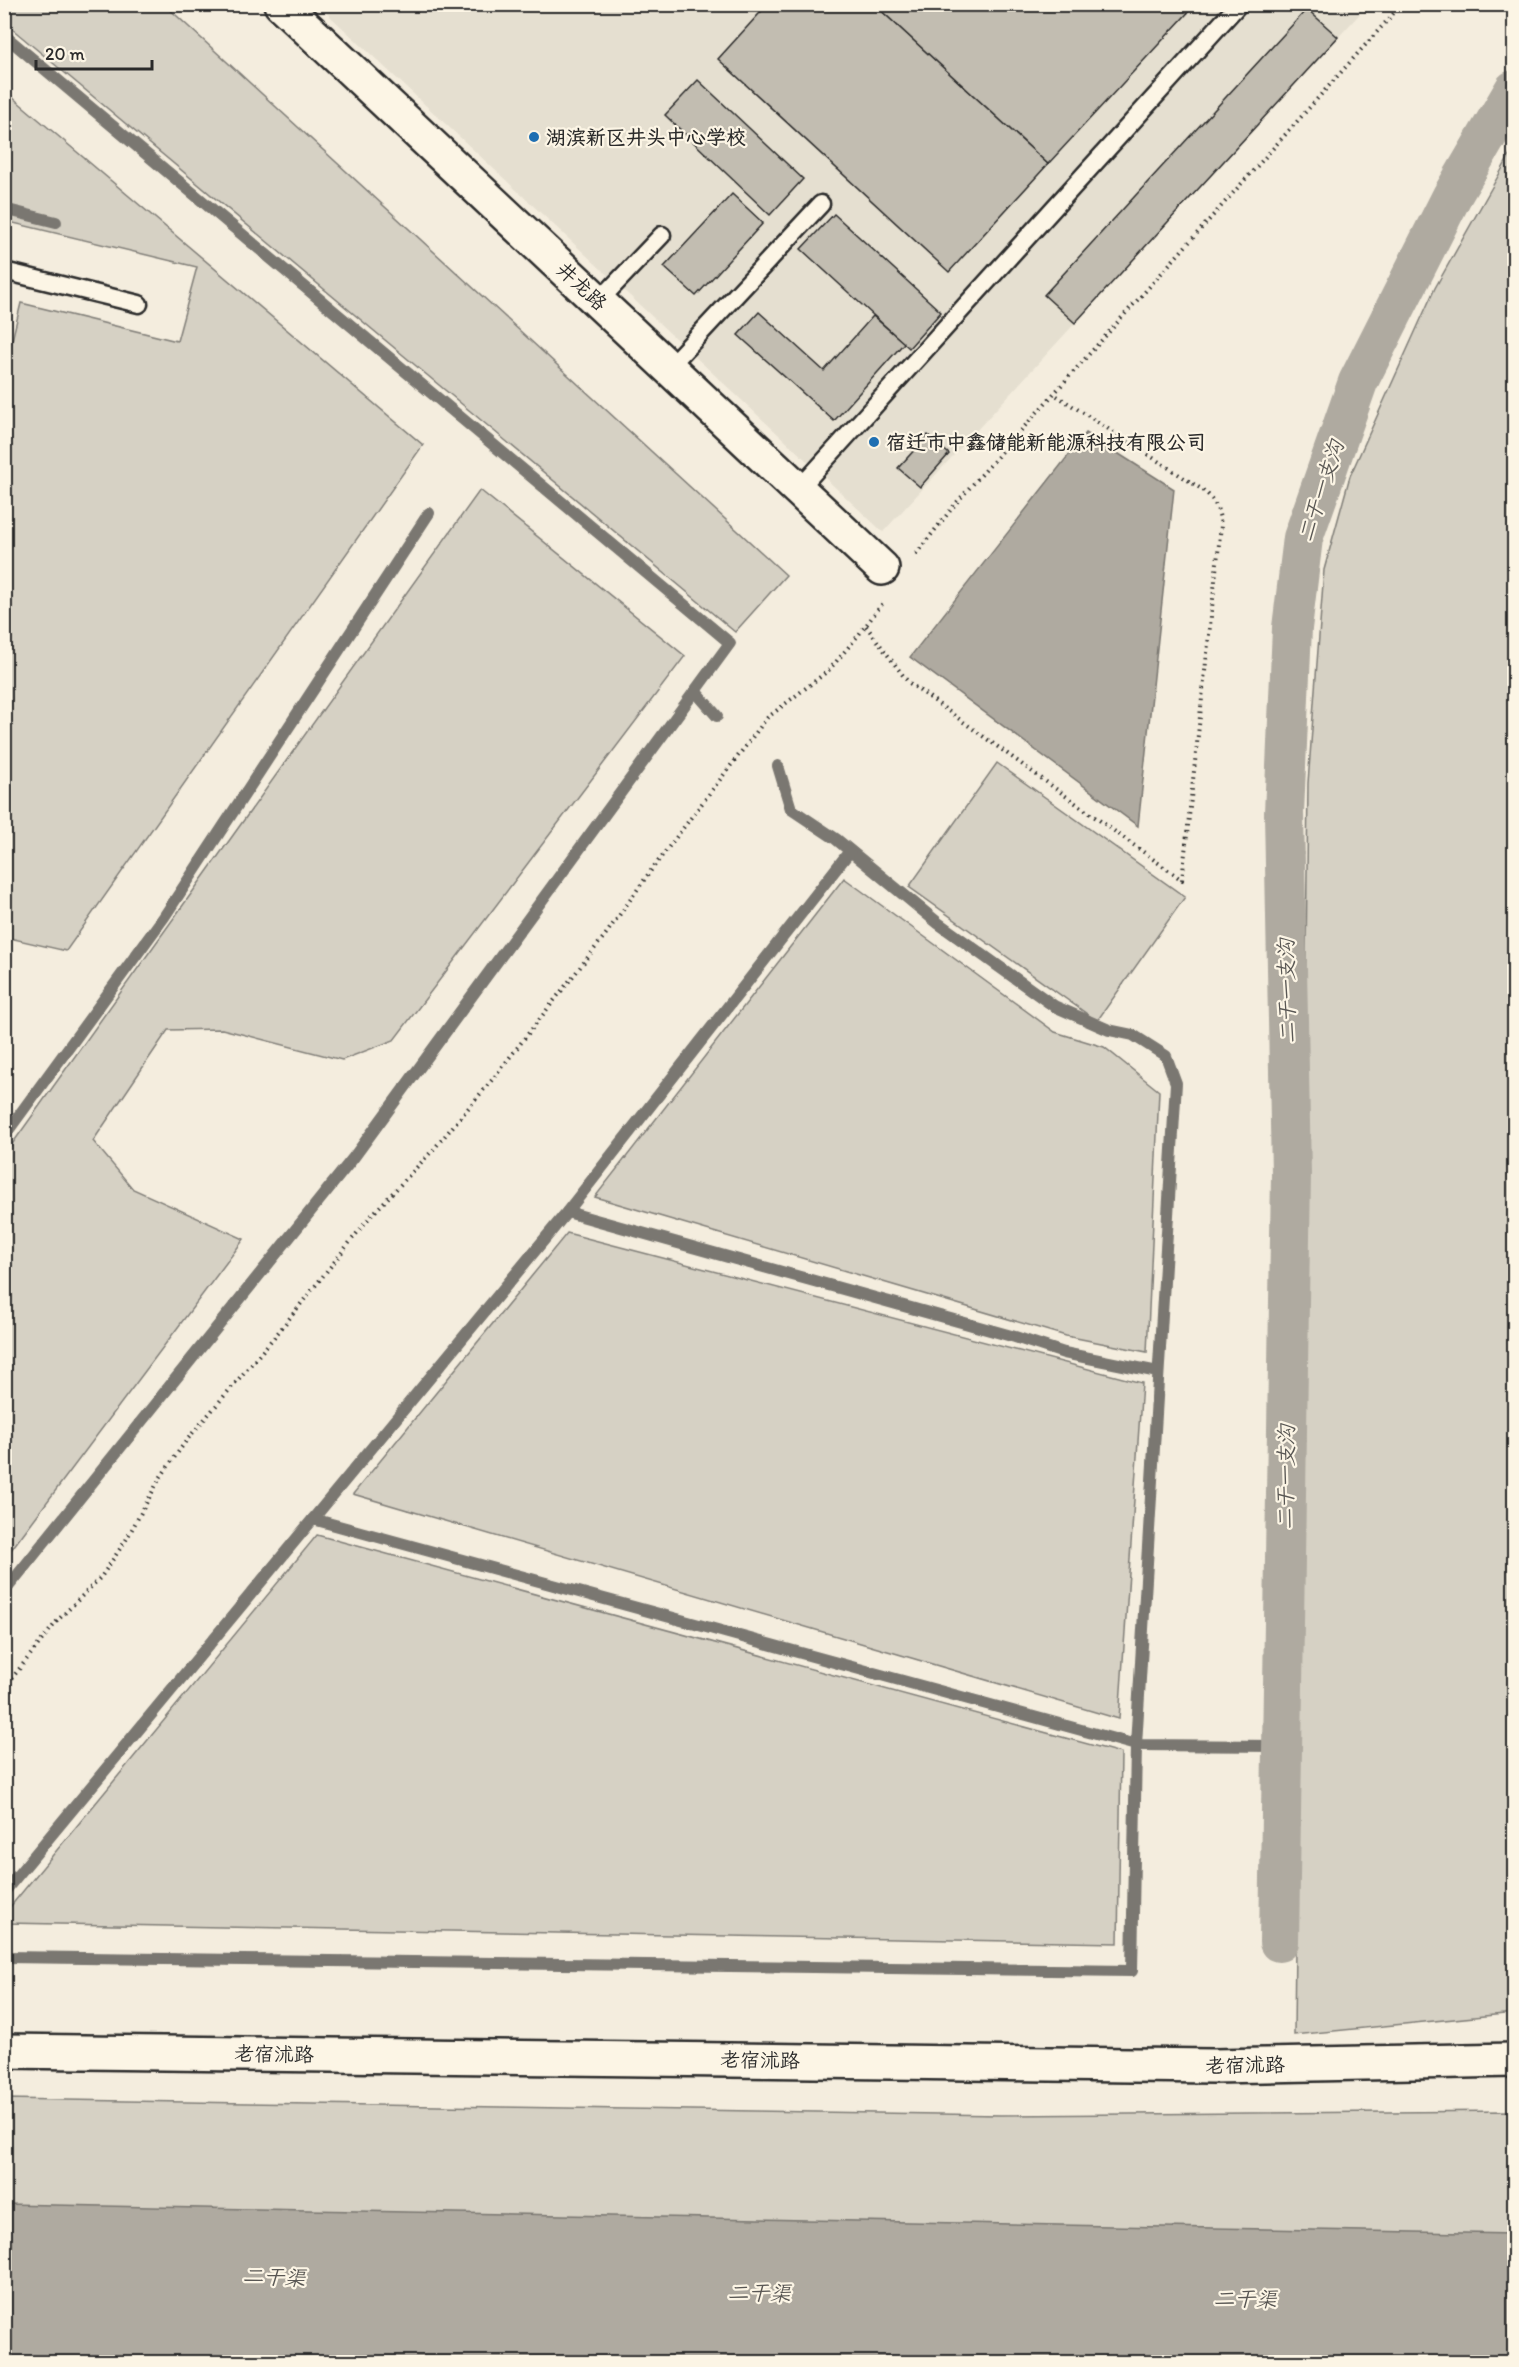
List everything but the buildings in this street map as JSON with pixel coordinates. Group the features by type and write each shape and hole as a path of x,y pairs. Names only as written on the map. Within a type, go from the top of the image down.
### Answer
{"main road":[{"name":"井龙路","path":"281,4 888,574"},
{"name":"老宿沭路","path":"4,2051 1213,2066 1511,2060"}],"lane":[{"path":"798,490 1239,4"},
{"path":"668,368 821,204"},
{"path":"598,302 662,235"},
{"path":"4,271 139,304"}],"path":[{"path":"4,1688 58,1620 101,1577 131,1532 160,1478 186,1441 281,1329 369,1218 433,1150 492,1080 606,934 767,718 829,670 866,626 885,599 888,574 957,502 1402,4"},
{"path":"866,626 908,682 1182,880 1221,526 1220,512 1214,499 1203,490 1054,394"}],"shaded area":[{"path":"4,5 165,5 786,575 735,632 5,23"},
{"path":"318,5 1368,5 883,532"},
{"path":"5,91 423,445 66,951 5,937 5,369 21,303 177,341 197,267 5,221"},
{"path":"1514,148 1514,2013 1294,2035 1308,783 1324,570 1350,476 1435,288"},
{"path":"480,490 685,656 394,1040 342,1060 222,1029 168,1030 93,1141 133,1189 244,1239 5,1558 5,1154"},
{"path":"997,763 1185,897 1097,1021 909,887"},
{"path":"844,878 1055,1032 1104,1047 1159,1091 1147,1352 1066,1336 595,1197"},
{"path":"567,1233 1142,1383 1119,1719 353,1494"},
{"path":"317,1535 1121,1753 1118,1943 5,1923 5,1913"},
{"path":"4,2099 1000,2115 1514,2111 1514,2362 5,2362"}],"water":[{"path":"1086,433 1174,489 1138,826 910,657"},
{"name":"二干渠","path":"5,2204 1514,2234 1514,2362 5,2362"}],"waterway":[{"path":"4,35 730,643 354,1157 4,1592"},
{"name":"二干一支沟","path":"1279,1942 1291,1174 1284,813 1292,628 1303,538 1358,382 1452,196 1514,90"},
{"path":"4,209 56,222"},
{"path":"4,1136 164,917 429,513"},
{"path":"695,691 717,716"},
{"path":"778,766 791,809 836,839 938,923 1054,1006 1109,1030 1133,1035 1166,1056 1176,1083 1136,1745 1282,1746"},
{"path":"313,1519 567,1212 850,851"},
{"path":"567,1212 1015,1337 1064,1353 1158,1372"},
{"path":"4,1892 313,1519 1136,1745 1132,1971 4,1957"}],"place":[{"name":"湖滨新区井头中心学校","path":"534,137"},
{"name":"宿迁市中鑫储能新能源科技有限公司","path":"874,442"}]}
